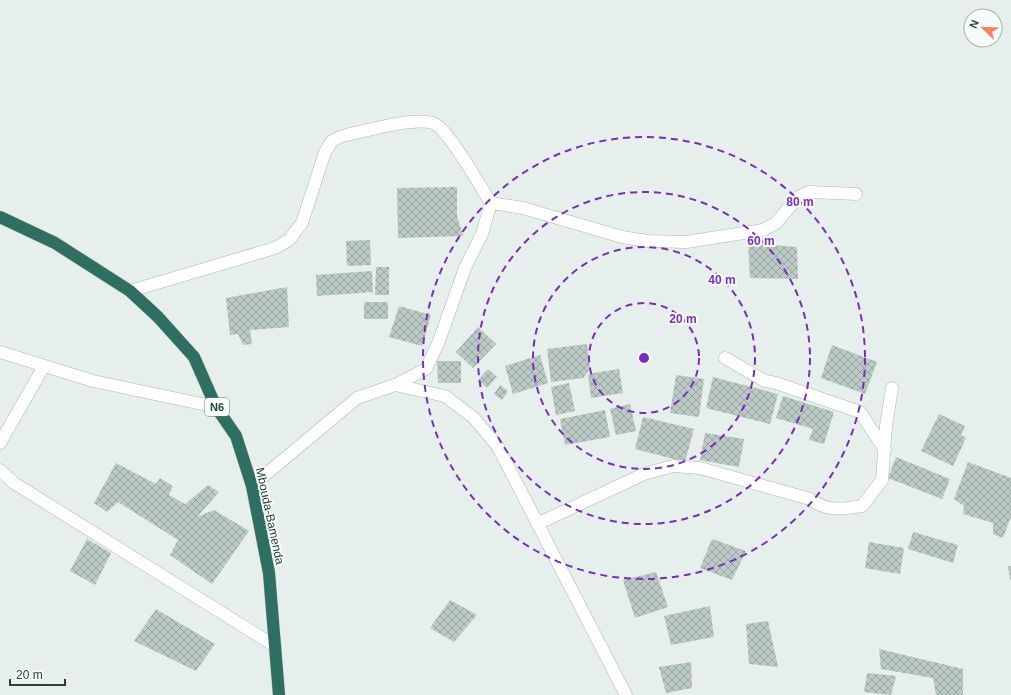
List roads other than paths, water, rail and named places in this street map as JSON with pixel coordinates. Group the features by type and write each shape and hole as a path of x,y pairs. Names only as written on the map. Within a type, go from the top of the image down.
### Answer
{"highway":[{"name":"Mbouda-Bamenda","path":"0,217 56,242 130,291 158,317 194,357 216,407 236,436 252,486 269,574 279,695"}],"street":[{"path":"130,291 274,248 290,240 302,224 325,152 332,141 342,136 418,121 435,124 447,134 491,203 523,208 622,237 647,241 686,242 763,230 776,223 798,197 809,192 856,194"},
{"path":"252,486 357,398 395,384 426,369 439,341 465,268 482,234 491,203"},
{"path":"0,352 93,381 216,407"},
{"path":"725,358 765,381 776,382 860,412 885,450"},
{"path":"0,443 44,366"},
{"path":"395,384 445,396 474,418 498,447 626,695"},
{"path":"537,524 644,474 673,466 700,468 810,499 822,507 839,509 862,506 882,480 886,426 892,388"},
{"path":"0,470 4,475 21,487 274,646"}]}
